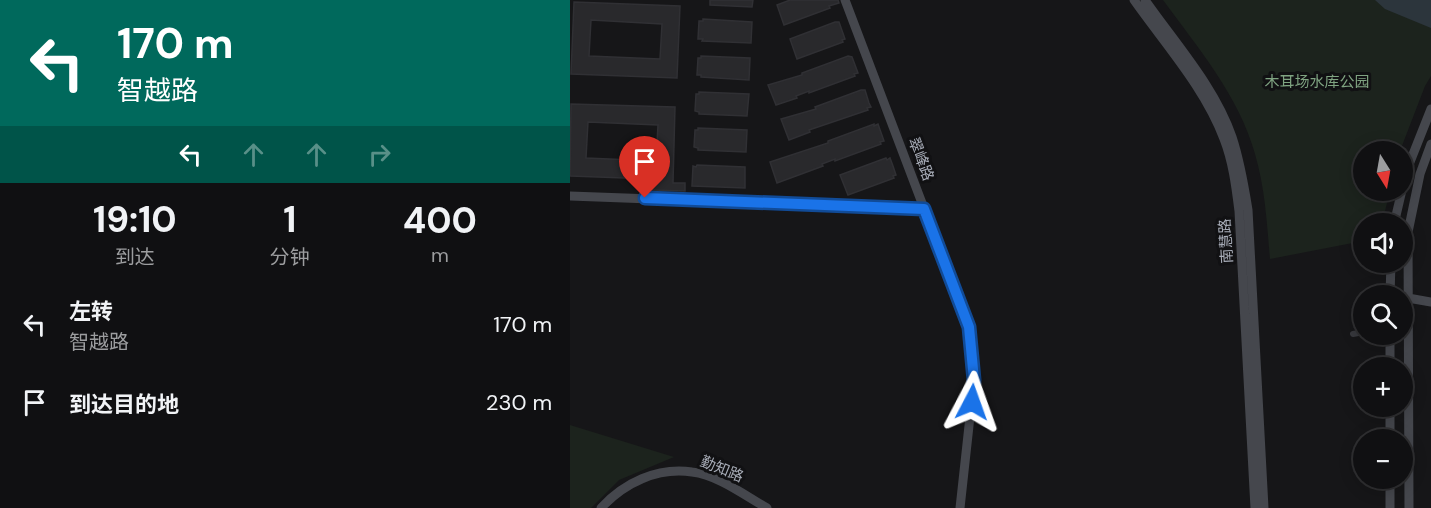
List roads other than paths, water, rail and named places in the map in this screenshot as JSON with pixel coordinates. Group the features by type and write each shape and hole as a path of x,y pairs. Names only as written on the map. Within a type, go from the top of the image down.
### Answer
{"main road":[{"name":"翠峰路","path":"845,0 969,327 974,380 960,508"},
{"name":"南慧路","path":"1134,0 1212,113 1224,139 1233,172 1239,211 1255,508"},
{"name":"南慧路","path":"1144,0 1201,78 1220,109 1242,170 1248,210 1264,508"},
{"path":"1413,154 1431,109"},
{"path":"1408,285 1408,232 1420,174 1431,144"},
{"path":"570,196 924,209"},
{"path":"1413,299 1431,302"},
{"path":"1408,345 1409,508"},
{"name":"勤知路","path":"601,508 613,495 630,483 663,473 692,472 728,486 767,508"},
{"path":"1390,489 1390,508"}],"park label":[{"name":"木耳场水库公园","path":"1317,82"}]}
